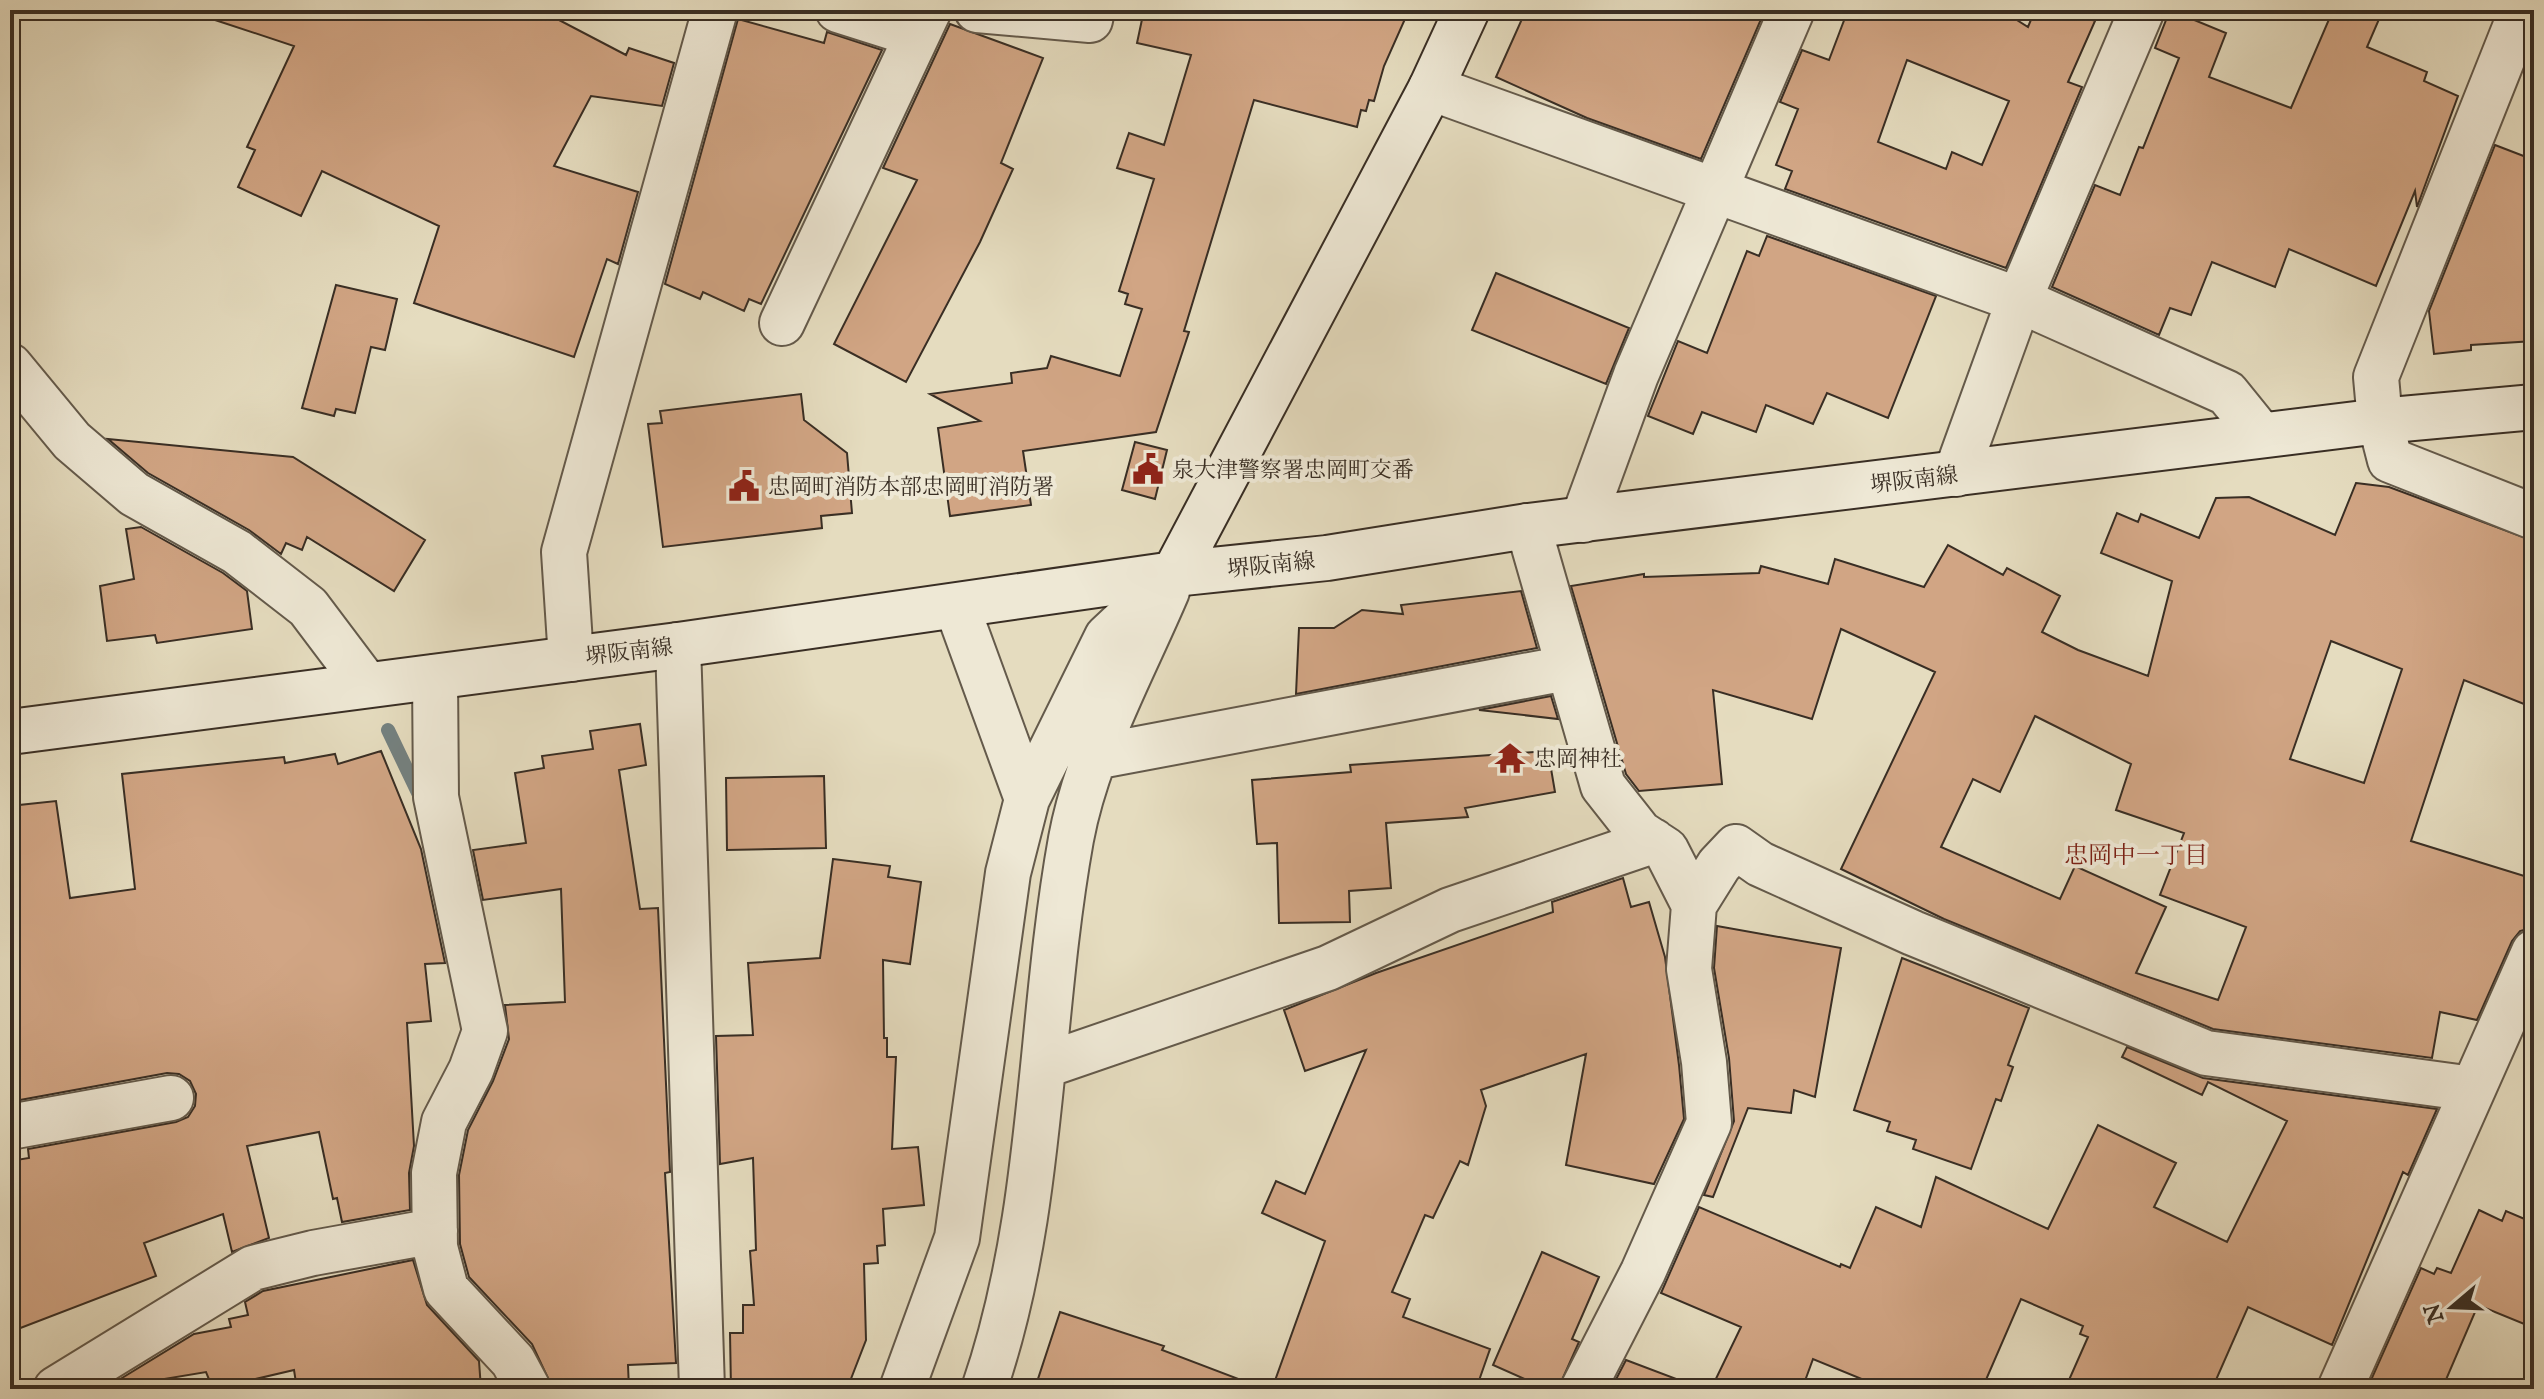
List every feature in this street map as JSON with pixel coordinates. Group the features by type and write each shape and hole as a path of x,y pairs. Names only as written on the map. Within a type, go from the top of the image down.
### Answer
{"street":[{"path":"571,659 564,552 715,10"},
{"path":"782,323 923,22 838,10"},
{"path":"977,10 1090,20 1092,10"},
{"path":"984,1389 1018,1257 1046,1065 1071,837 1095,757 1174,574 1431,88 1467,10"},
{"path":"1583,520 1636,375 1792,10"},
{"path":"1956,474 2019,300 2142,10"},
{"path":"2522,10 2376,377 2380,421 2390,460 2534,517"},
{"path":"1431,88 2019,300 2227,393 2261,435"},
{"path":"10,366 72,441 134,494 237,552 308,607 366,684"},
{"name":"堺阪南線","path":"10,732 678,645 1174,574 1327,558 1528,526 2261,435 2534,407"},
{"path":"1528,526 1603,786 1640,833 1666,850 1694,905"},
{"path":"902,1389 944,1281 957,1238 1008,873 1027,799 1107,637 1174,574"},
{"path":"957,607 1027,799"},
{"path":"678,645 702,1389"},
{"path":"1095,757 1567,668"},
{"path":"435,677 436,797 485,1031 471,1070 444,1122 434,1173 435,1247 446,1289 513,1361 528,1389"},
{"path":"1046,1065 1328,968 1450,910 1653,841"},
{"path":"1583,1389 1643,1272 1709,1123 1704,1062 1689,969 1694,905 1719,865 1736,847 1760,864 1913,933 2206,1053 2473,1089"},
{"path":"2340,1389 2534,952"},
{"path":"10,1127 171,1098"},
{"path":"56,1389 253,1268 313,1253 435,1231"},
{"path":"944,1281 1008,1298"}],"building":[{"path":"208,10 540,10 626,55 629,48 674,63 662,106 591,96 554,166 638,192 618,264 607,259 574,357 414,303 439,226 322,171 301,216 238,187 255,150 247,147 294,46 206,17"},
{"path":"1144,10 1409,10 1384,66 1374,101 1369,100 1366,111 1361,110 1357,127 1254,100 1184,331 1189,332 1156,432 1023,451 1031,505 950,516 938,428 980,421 930,394 1012,383 1011,373 1047,368 1051,356 1120,376 1142,309 1125,304 1128,294 1119,291 1154,179 1117,168 1129,133 1164,145 1191,55 1137,43"},
{"path":"1526,10 1765,10 1701,159 1587,118 1496,77"},
{"path":"1848,10 2001,10 2028,27 2035,10 2070,10 2095,21 2068,82 2082,87 2006,268 1785,189 1792,171 1776,165 1798,109 1780,102 1802,50 1829,60","holes":["1907,60 2009,101 1982,165 1952,152 1946,169 1878,142"]},
{"path":"2170,10 2226,33 2209,77 2291,108 2333,10 2383,10 2367,47 2427,72 2424,81 2458,96 2417,207 2415,191 2376,286 2289,249 2275,287 2212,262 2191,315 2170,308 2159,335 2052,287 2095,185 2120,195 2139,147 2143,148 2179,58 2155,48"},
{"path":"738,19 824,43 827,32 882,50 761,304 749,299 744,311 703,292 700,299 665,284"},
{"path":"950,24 1043,58 1001,163 1013,169 980,242 906,382 834,344 917,180 883,168"},
{"path":"2495,145 2534,160 2534,341 2471,345 2471,350 2434,354 2429,311"},
{"path":"1767,236 1936,296 1888,418 1827,393 1813,424 1766,405 1756,432 1702,412 1693,434 1648,416 1678,341 1707,353 1747,251 1759,256"},
{"path":"1496,273 1629,328 1606,384 1472,330"},
{"path":"336,285 397,299 385,350 371,347 355,413 336,409 334,416 302,408"},
{"path":"801,394 804,420 847,453 852,513 821,516 822,528 663,547 648,424 662,423 660,411"},
{"path":"108,439 293,457 425,540 394,591 307,537 302,550 286,543 281,554 249,530 148,473"},
{"path":"1135,442 1167,450 1155,499 1122,490"},
{"path":"2356,483 2389,487 2534,541 2534,708 2464,680 2411,841 2534,879 2534,927 2520,931 2512,941 2477,1020 2440,1012 2432,1058 2213,1029 1944,919 1841,869 1935,672 1841,629 1812,719 1713,690 1722,784 1639,791 1626,774 1571,586 1644,574 1644,577 1759,573 1761,566 1828,584 1835,559 1924,587 1948,545 2003,575 2007,568 2060,596 2042,632 2078,650 2148,676 2172,581 2101,553 2117,513 2138,522 2141,514 2199,538 2216,498 2249,497 2335,535","holes":["2331,641 2402,669 2364,783 2290,759","2035,716 2131,764 2116,810 2184,833 2160,895 2246,927 2218,1000 2136,973 2166,907 2075,866 2060,899 1941,847 1973,779 2000,792"]},
{"path":"141,527 223,573 247,591 252,629 157,643 155,635 107,641 100,586 134,579 126,529"},
{"path":"1521,591 1537,648 1296,694 1299,628 1334,628 1362,610 1403,614 1401,605"},
{"path":"1551,696 1558,719 1479,710"},
{"path":"640,724 646,765 619,770 640,909 658,908 670,1172 665,1173 676,1363 628,1365 629,1389 553,1389 532,1344 469,1277 460,1244 459,1175 468,1130 493,1081 509,1039 505,1005 565,1002 561,889 483,900 473,850 526,843 515,773 544,768 542,756 593,749 590,731"},
{"path":"381,751 421,849 445,963 425,964 431,1021 407,1023 414,1146 409,1173 410,1210 342,1222 337,1198 333,1199 319,1132 247,1146 269,1238 232,1252 223,1214 144,1243 156,1276 10,1332 10,1161 29,1158 28,1149 176,1122 188,1117 195,1106 196,1094 190,1081 179,1074 167,1073 20,1100 10,1030 10,806 56,801 70,898 135,889 122,774 284,757 285,763 335,754 338,764"},
{"path":"1548,751 1555,792 1465,808 1468,817 1386,823 1391,888 1349,891 1350,922 1279,923 1277,843 1257,844 1252,780 1351,772 1350,765"},
{"path":"824,776 826,848 727,850 726,778"},
{"path":"833,859 890,866 888,877 921,882 910,964 883,960 884,1038 887,1038 887,1057 896,1057 892,1149 918,1147 924,1205 883,1209 885,1245 877,1246 878,1263 864,1264 866,1340 847,1389 731,1389 730,1333 743,1333 743,1305 754,1305 750,1251 756,1250 753,1158 720,1164 716,1036 753,1035 748,963 820,958"},
{"path":"1623,878 1631,907 1649,902 1665,957 1679,1065 1684,1119 1654,1184 1566,1165 1586,1054 1481,1090 1486,1106 1468,1165 1460,1161 1433,1218 1425,1215 1392,1292 1410,1299 1403,1317 1490,1349 1476,1389 1272,1389 1325,1241 1262,1213 1276,1181 1305,1194 1366,1050 1305,1071 1284,1010 1376,973 1553,912 1552,902"},
{"path":"1717,926 1841,948 1815,1097 1794,1090 1791,1113 1748,1108 1713,1197 1704,1195 1734,1121 1729,1058 1714,968"},
{"path":"1902,958 2029,1008 2008,1065 2013,1067 2001,1101 1996,1099 1971,1169 1913,1149 1916,1140 1887,1131 1890,1122 1854,1110"},
{"path":"2127,1047 2203,1078 2437,1109 2408,1175 2403,1172 2332,1345 2248,1307 2212,1389 2065,1389 2088,1337 2080,1334 2083,1326 2021,1299 1982,1389 1886,1389 1813,1359 1802,1389 1711,1389 1741,1327 1661,1293 1699,1207 1840,1267 1841,1264 1850,1268 1876,1207 1921,1227 1936,1177 2048,1229 2098,1125 2176,1163 2154,1207 2227,1242 2287,1121 2208,1082 2202,1095 2122,1057"},
{"path":"2479,1210 2502,1221 2506,1211 2534,1223 2534,1328 2478,1305 2442,1389 2367,1389 2421,1268 2434,1274 2437,1268 2451,1273"},
{"path":"1542,1252 1599,1277 1572,1339 1579,1342 1558,1389 1547,1389 1493,1365"},
{"path":"413,1260 427,1305 479,1361 481,1389 297,1389 294,1370 213,1389 206,1372 104,1389 194,1334 231,1327 229,1319 248,1315 245,1302 263,1291"},
{"path":"1060,1312 1164,1346 1162,1350 1257,1386 1256,1389 1057,1389 1037,1382"},
{"path":"1626,1360 1695,1386 1694,1389 1611,1389"}],"waterway":[{"path":"388,730 422,801"}],"place":[{"name":"泉大津警察署忠岡町交番","path":"1148,469"},
{"name":"忠岡町消防本部忠岡町消防署","path":"744,486"},
{"name":"忠岡神社","path":"1510,758"}],"district":[{"name":"忠岡中一丁目","path":"2136,855"}]}
